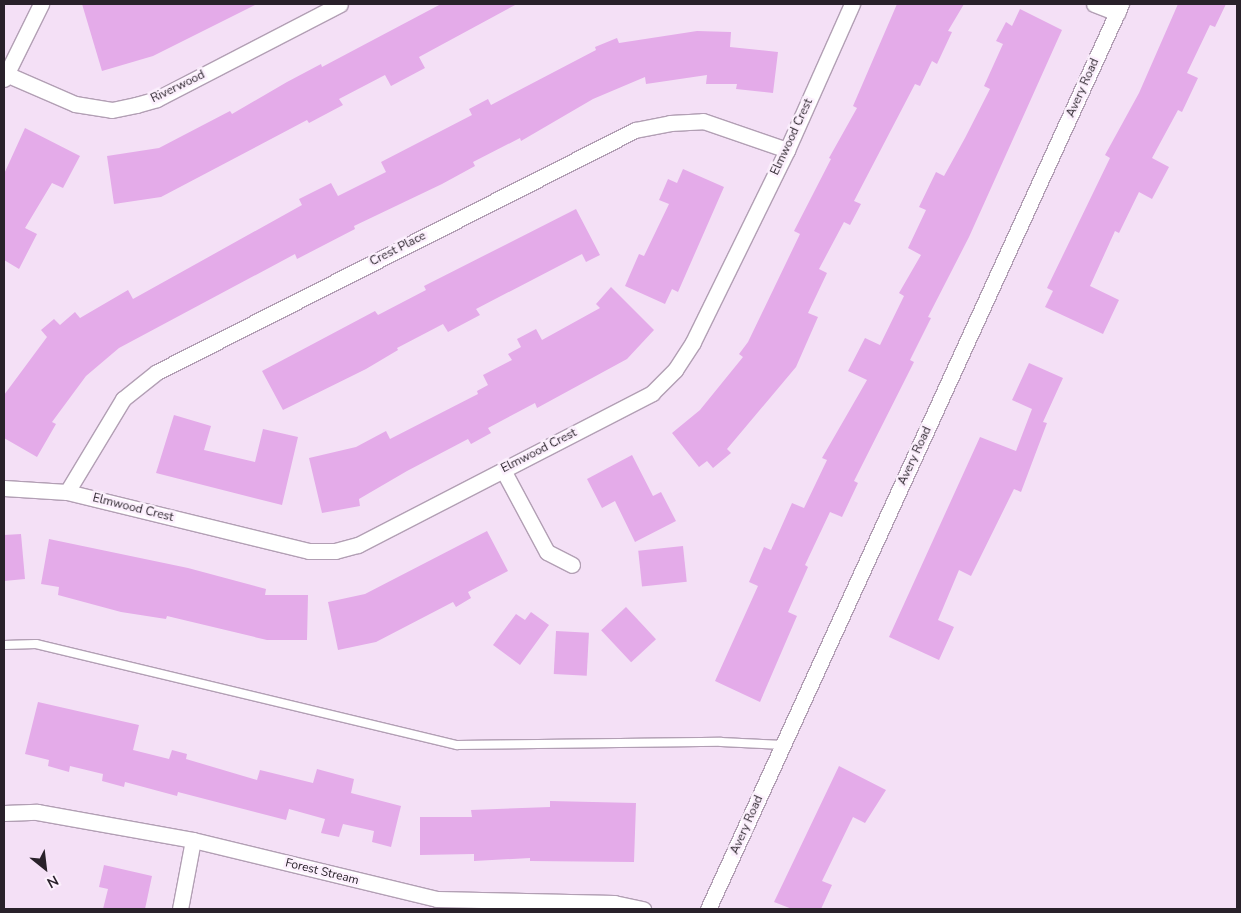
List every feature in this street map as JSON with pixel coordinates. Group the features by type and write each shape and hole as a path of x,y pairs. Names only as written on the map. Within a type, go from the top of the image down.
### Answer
{"street":[{"path":"5,76 41,4"},
{"name":"Riverwood","path":"5,76 75,104 112,110 136,105 157,99 340,4"},
{"name":"Elmwood Crest","path":"4,488 67,492 309,552 335,551 358,545 652,393 675,370 693,342 787,150 852,4"},
{"path":"1094,4 1119,8"},
{"name":"Avery Road","path":"708,909 1119,8"},
{"name":"Crest Place","path":"67,492 123,399 157,372 635,130 670,123 703,121 787,150"},
{"path":"503,470 547,552 572,565"},
{"name":"Forest Stream","path":"4,813 36,812 193,840 437,899 614,903 643,909"},
{"path":"180,909 193,840"}],"lane":[{"path":"4,645 36,644 457,744 721,742 783,745"}],"building":[{"path":"82,4 257,4 153,56 102,71"},
{"path":"441,4 517,4 419,57 425,68 391,86 385,75 339,99 343,105 309,123 307,120 161,197 114,204 107,156 159,148 230,111 232,114 321,64 322,67"},
{"path":"897,4 964,4 948,31 952,32 937,64 932,61 920,86 915,84 854,201 861,204 850,225 844,222 819,269 827,273 808,313 818,317 796,367 727,449 731,453 713,468 707,461 699,467 672,433 700,410 743,357 739,354 748,342 800,234 794,231 831,159 829,158 857,108 853,106"},
{"path":"1178,4 1226,4 1215,27 1210,25 1187,73 1198,78 1182,112 1178,110 1152,158 1169,167 1152,199 1139,192 1119,233 1115,231 1090,286 1119,300 1103,334 1045,307 1053,291 1047,288 1110,158 1105,155 1139,93"},
{"path":"1020,9 1062,30 969,237 928,317 931,318 910,360 914,362 854,481 858,483 842,517 830,512 805,565 808,567 788,612 797,616 760,702 715,681 758,586 749,582 764,547 771,550 792,503 804,508 827,460 822,458 867,380 848,371 865,338 880,345 904,296 899,293 921,255 908,248 926,210 919,207 936,172 944,176 990,89 984,86 1003,44 996,41 1006,22 1012,26"},
{"path":"697,31 731,32 730,47 778,52 773,93 736,89 737,84 706,84 707,75 646,84 645,77 593,99 521,141 520,138 473,162 475,166 442,184 354,226 355,229 297,259 295,254 119,348 86,376 52,422 56,424 37,457 4,438 4,395 47,337 41,330 54,319 60,325 75,312 80,318 128,290 133,299 302,205 299,199 331,183 338,196 386,172 381,162 472,115 469,109 488,99 491,105 596,50 595,47 617,38 619,43"},
{"path":"25,128 80,156 63,188 52,183 25,228 37,234 19,269 4,260 4,174"},
{"path":"683,169 724,187 678,292 672,289 665,304 625,286 639,254 644,256 669,204 659,200 668,179 677,183"},
{"path":"576,209 600,255 586,262 582,254 476,309 480,315 448,332 443,324 397,348 398,350 366,369 283,410 262,371 375,311 378,315 426,290 424,286"},
{"path":"611,287 654,330 627,359 537,408 535,403 488,428 491,433 471,444 468,439 407,471 359,499 360,506 322,513 309,458 356,447 386,431 390,439 478,394 477,391 488,385 483,375 512,360 508,354 521,347 517,339 536,329 542,340 600,308 596,304"},
{"path":"1029,363 1063,378 1043,422 1047,423 1021,492 1014,489 971,576 959,570 938,620 954,627 939,660 889,637 980,437 1016,451 1032,409 1012,400"},
{"path":"174,415 211,426 204,450 255,462 263,429 298,437 282,505 156,473"},
{"path":"632,455 653,496 661,492 676,521 635,542 615,501 602,508 587,479"},
{"path":"487,531 508,571 468,592 471,598 456,607 453,602 376,642 338,650 328,602 365,594"},
{"path":"21,534 25,579 4,581 4,535"},
{"path":"49,539 188,568 266,589 265,595 308,595 307,640 267,640 167,616 166,619 121,612 58,595 59,587 41,584"},
{"path":"683,546 687,582 642,587 638,551"},
{"path":"626,607 656,639 631,662 601,630"},
{"path":"531,612 549,625 520,665 493,645 516,614 525,620"},
{"path":"556,631 589,633 587,676 554,674"},
{"path":"38,702 139,725 133,750 169,759 172,750 187,754 186,759 257,780 260,770 313,783 317,769 354,779 351,793 401,806 391,847 372,842 374,831 343,824 339,837 321,833 325,819 289,809 286,820 178,792 177,796 125,782 124,787 102,781 103,774 70,766 69,772 48,766 49,760 25,754"},
{"path":"839,766 886,790 865,823 853,817 822,881 832,885 821,909 792,909 774,902"},
{"path":"550,801 636,803 634,862 530,861 530,858 474,861 474,854 420,855 420,817 472,817 471,810 550,807"},
{"path":"104,865 152,876 145,909 103,909 108,889 99,887"}]}
